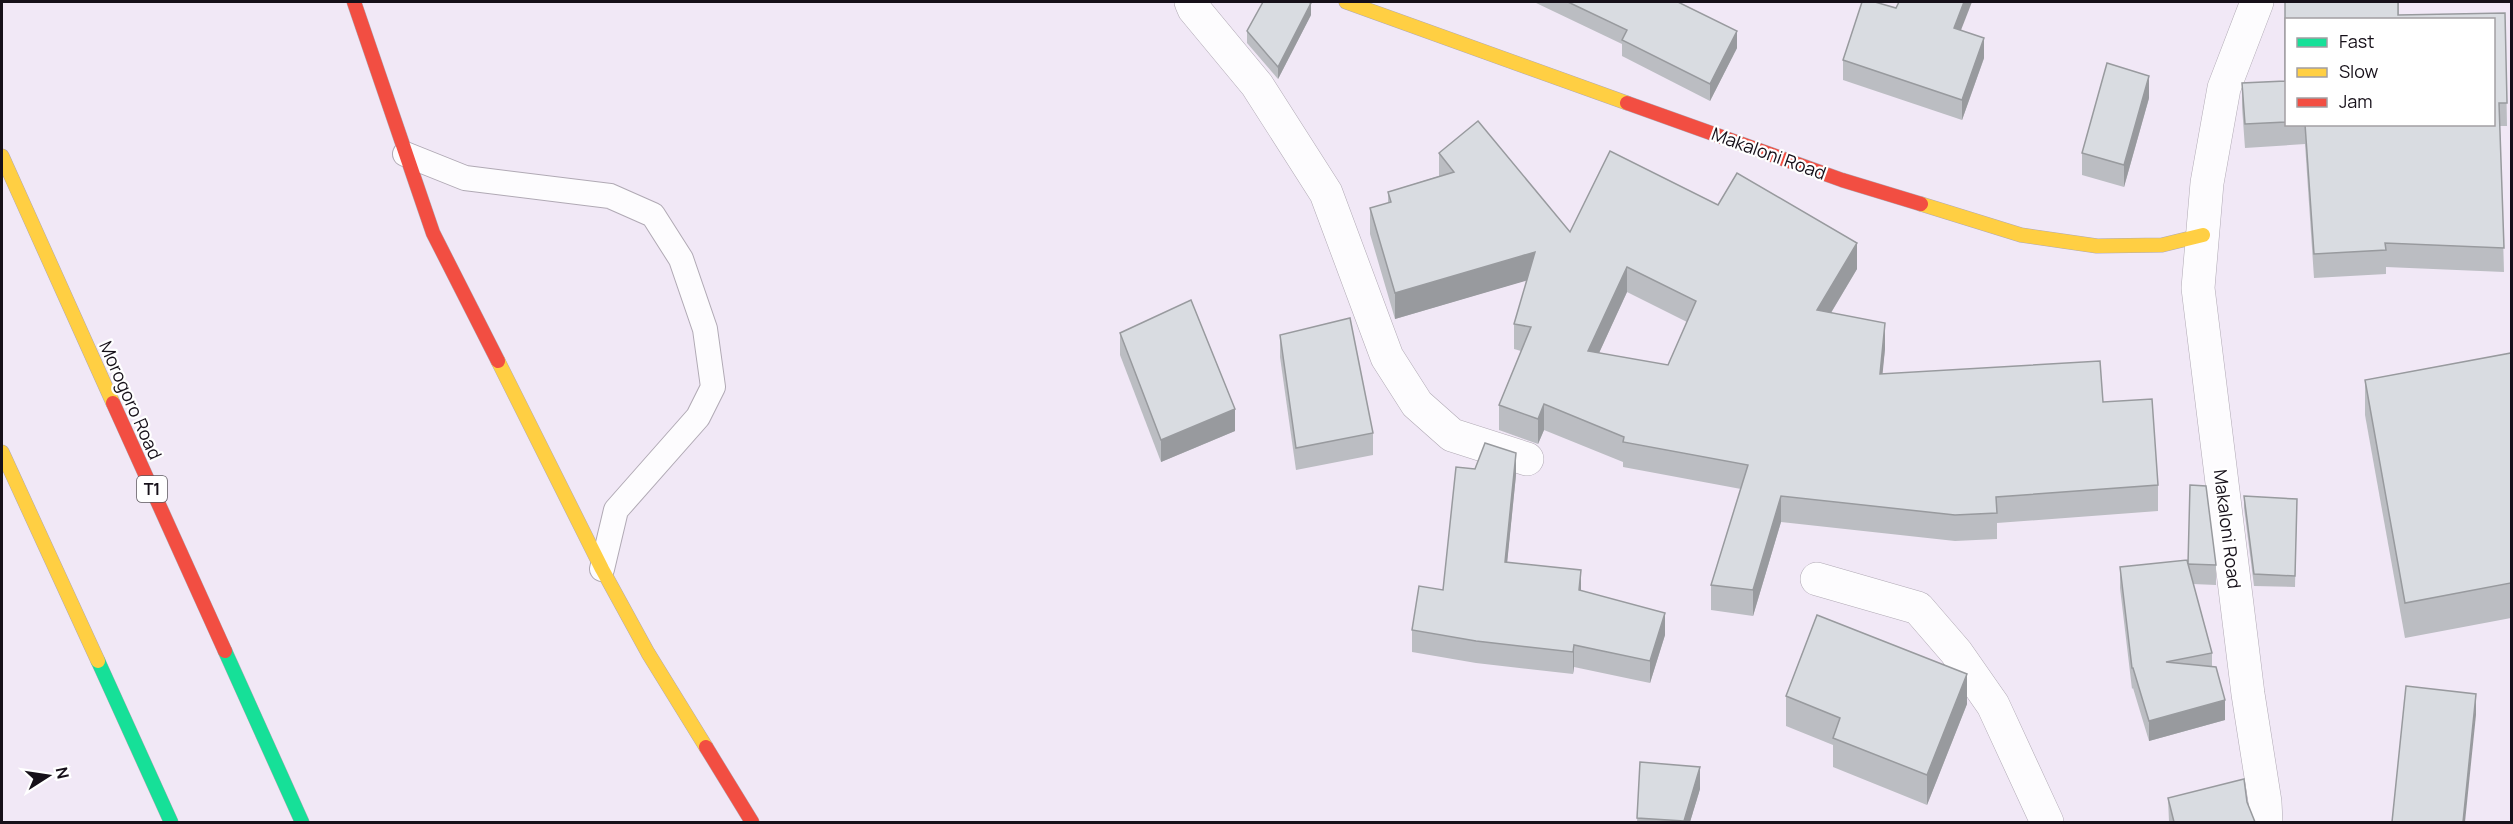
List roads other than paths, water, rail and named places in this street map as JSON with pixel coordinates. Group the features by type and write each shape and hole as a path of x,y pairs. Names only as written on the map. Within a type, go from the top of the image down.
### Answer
{"main road":[{"path":"354,2 433,233 602,569 648,653 752,822"},
{"name":"Makaloni Road","path":"1346,2 1842,180 2020,235 2097,246 2162,245 2203,235"},
{"name":"Morogoro Road","path":"2,156 302,822"},
{"path":"2,452 171,822"}],"street":[{"path":"1191,2 1194,9 1257,85 1326,193 1387,357 1417,404 1452,435 1527,459"},
{"name":"Makaloni Road","path":"2257,2 2224,88 2207,183 2198,288 2266,822"},
{"path":"1817,579 1918,608 1956,651 1993,705 2047,822"}],"lane":[{"path":"405,153 465,178 610,196 653,215 681,259 705,329 713,387 698,417 616,510 602,569"}]}
